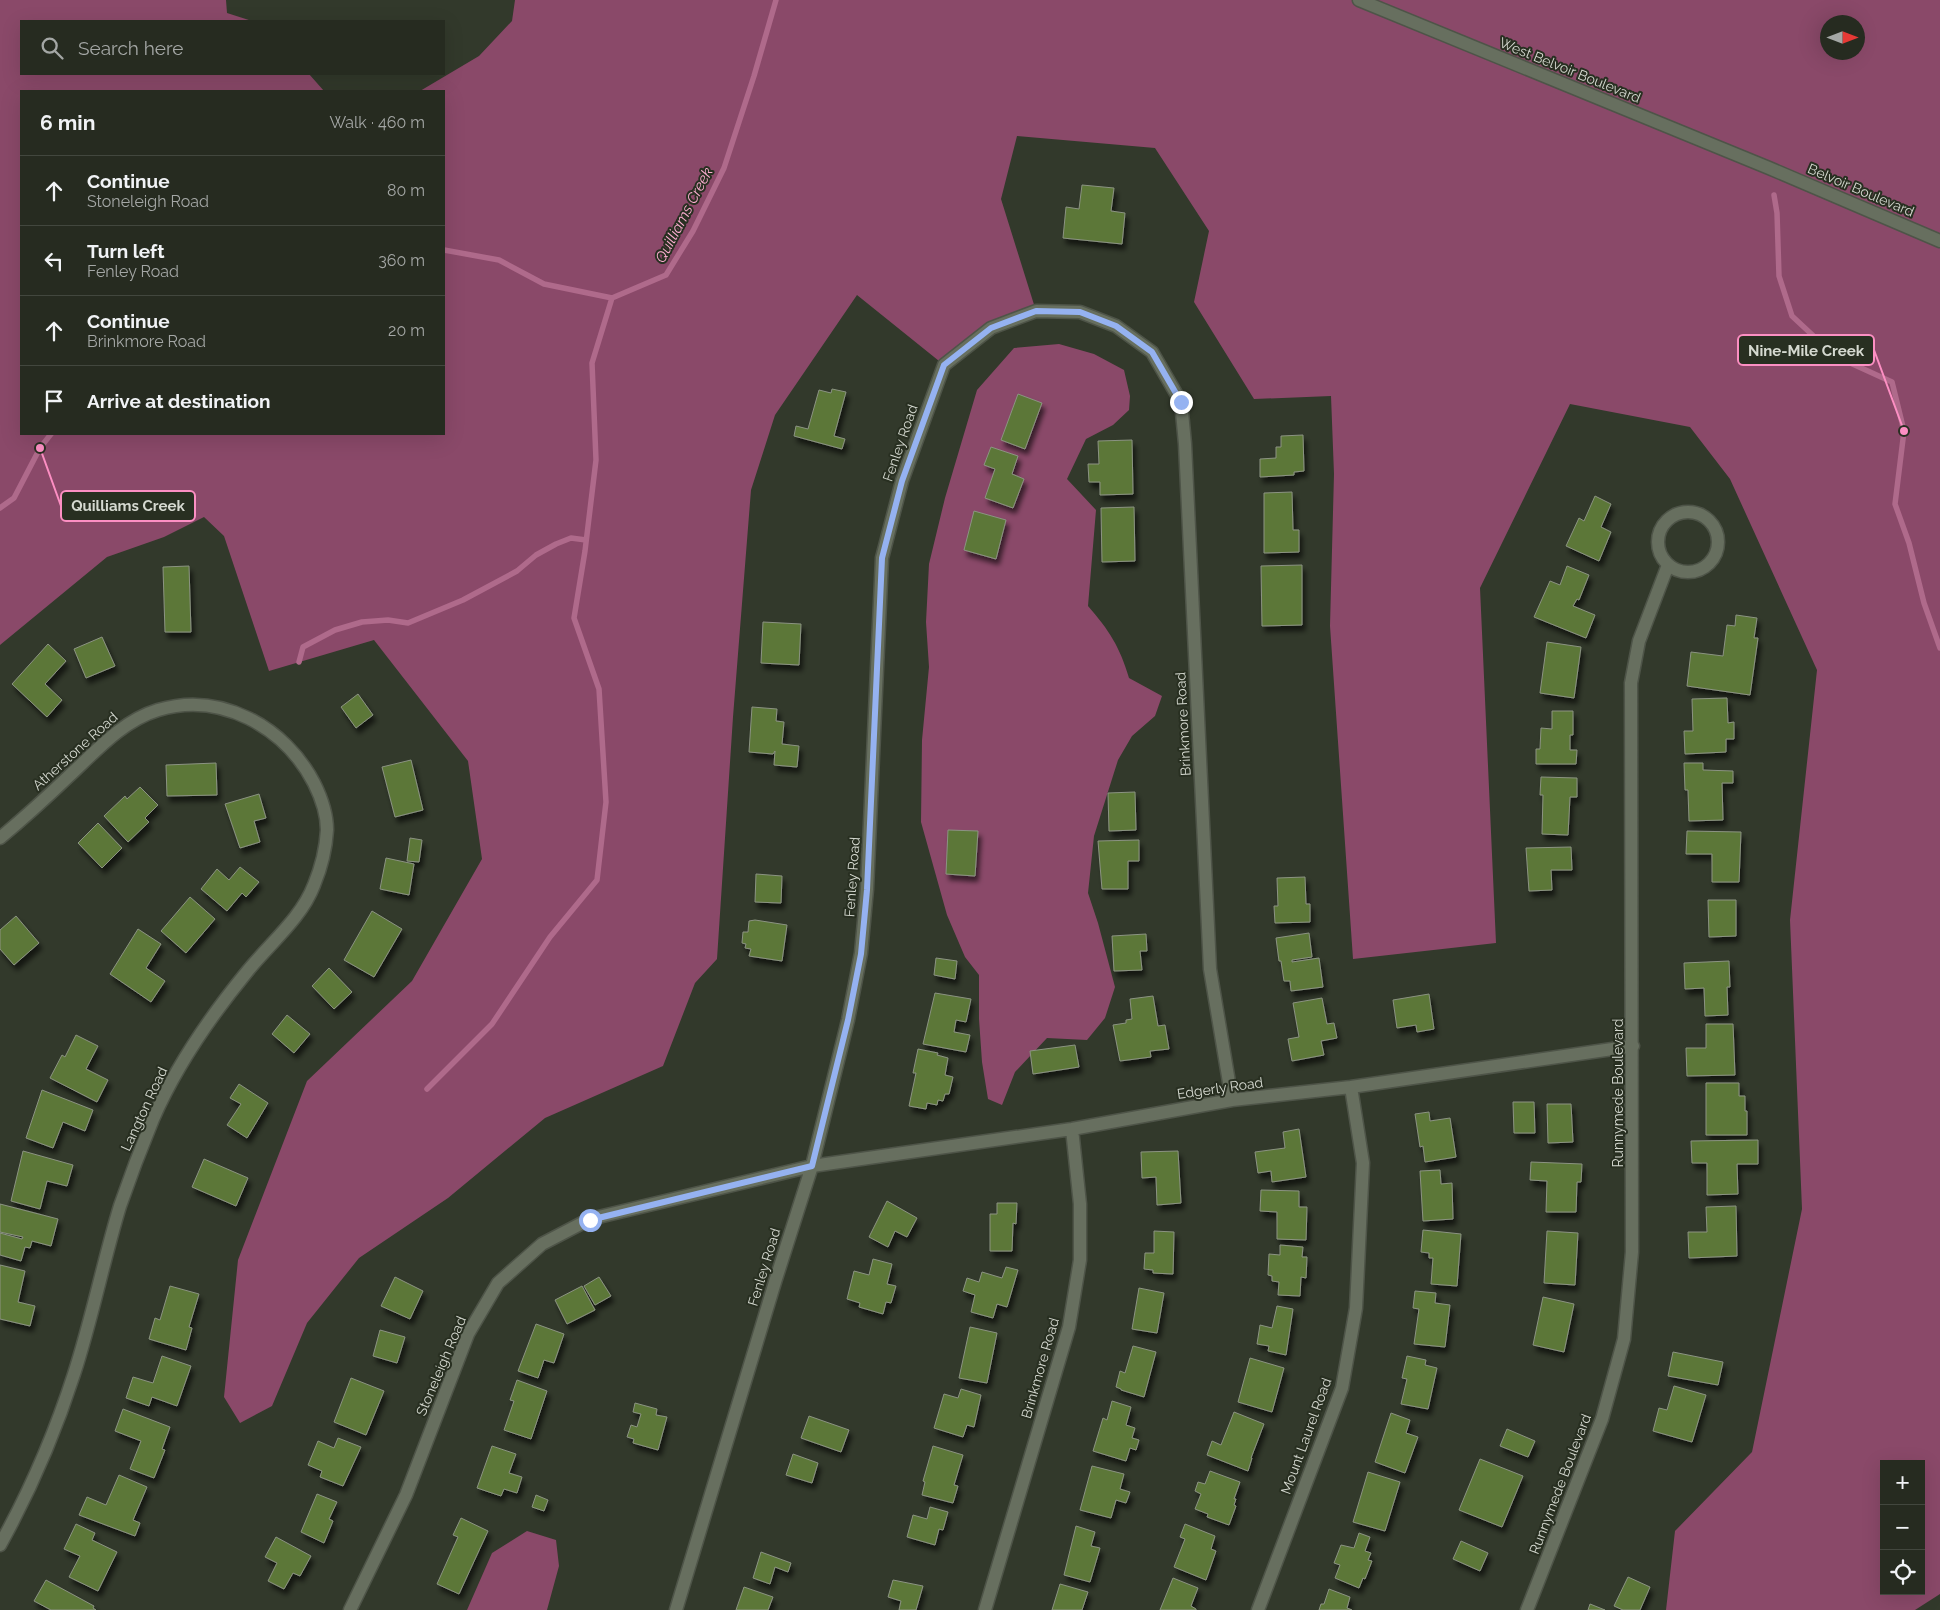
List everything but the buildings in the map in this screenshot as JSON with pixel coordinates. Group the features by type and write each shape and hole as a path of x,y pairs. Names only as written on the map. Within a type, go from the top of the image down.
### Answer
{"street":[{"name":"West Belvoir Boulevard","path":"1359,0 1769,168"},
{"name":"Belvoir Boulevard","path":"1769,168 1940,240"},
{"name":"Fenley Road","path":"676,1610 812,1166 848,1020 861,954 867,890 882,558 902,481 944,365 991,328 1036,311 1080,312 1116,326 1152,352"},
{"name":"Brinkmore Road","path":"1152,352 1181,402 1185,444 1210,969 1232,1100"},
{"path":"1688,512 1698,513 1707,518 1718,534 1719,544 1711,562 1695,572 1686,573 1668,565 1658,547 1658,537 1665,523 1677,514 1688,512"},
{"name":"Runnymede Boulevard","path":"1527,1610 1602,1420 1624,1339 1632,1252 1631,683 1639,641 1668,565"},
{"name":"Atherstone Road","path":"0,838 112,736 134,720 159,709 183,706 210,706 243,714 266,728"},
{"name":"Langton Road","path":"0,1545 52,1437 77,1364 120,1208 155,1116 182,1063 214,1012 303,907 314,885 324,855 327,828 320,796 306,768 288,746 266,728"},
{"name":"Edgerly Road","path":"812,1166 1072,1129 1232,1100 1351,1088 1633,1046"},
{"name":"Mount Laurel Road","path":"1258,1610 1342,1388 1354,1317 1361,1239 1363,1163 1351,1088"},
{"name":"Brinkmore Road","path":"985,1610 1070,1317 1080,1260 1080,1204 1072,1129"},
{"name":"Stoneleigh Road","path":"350,1610 406,1495 468,1334 498,1283 542,1244 590,1220 812,1166"}],"shaded area":[{"path":"0,0 226,0 227,13 249,20 20,20 20,75 310,75 323,90 20,90 20,435 445,435 445,90 422,90 479,56 512,21 515,0 1940,0 1940,1594 1915,1610 1666,1610 1675,1531 1752,1452 1802,1209 1790,920 1817,670 1730,479 1690,427 1570,404 1480,588 1496,943 1353,959 1330,626 1334,474 1331,396 1254,399 1194,302 1209,231 1155,148 1017,136 1001,199 1036,311 991,328 944,365 857,295 775,415 751,490 733,717 717,959 695,983 663,1066 545,1118 448,1198 359,1258 307,1323 272,1406 240,1423 224,1397 238,1260 307,1081 412,981 482,859 468,761 374,640 269,671 224,536 204,517 164,537 107,557 0,645"},
{"path":"1059,344 1094,354 1124,370 1130,396 1129,410 1113,425 1086,439 1067,479 1096,510 1088,606 1113,639 1129,678 1162,696 1155,716 1132,736 1118,760 1094,836 1088,893 1115,987 1105,1018 1087,1040 1047,1038 1015,1072 1002,1105 988,1099 982,1062 979,1019 979,975 965,957 947,915 921,822 922,740 929,667 926,622 929,564 945,498 977,390 1014,348"},
{"path":"527,1531 556,1540 559,1566 547,1610 467,1610 492,1553"}],"waterway":[{"name":"Quilliams Creek","path":"445,250 499,260 544,284 612,298 666,275 693,231 724,168 776,0"},
{"path":"1774,195 1777,213 1779,276 1792,316 1835,356 1892,382 1904,431 1895,504 1909,543 1924,603 1940,648"},
{"path":"427,1089 492,1024 550,937 597,880 606,802 599,689 574,618 585,551 596,460 592,363 612,298"},
{"name":"Quilliams Creek","path":"0,508 14,498 40,448 50,435"},
{"path":"299,662 303,647 335,630 362,622 388,620 408,623 463,600 517,571 536,555 556,544 571,538 586,540"}],"place":[{"name":"Nine-Mile Creek","path":"1904,431"},
{"name":"Quilliams Creek","path":"40,448"}],"route":[{"path":"590,1220 812,1166 848,1020 861,954 867,890 882,558 902,481 944,365 991,328 1036,311 1080,312 1116,326 1152,352 1181,402"}]}
